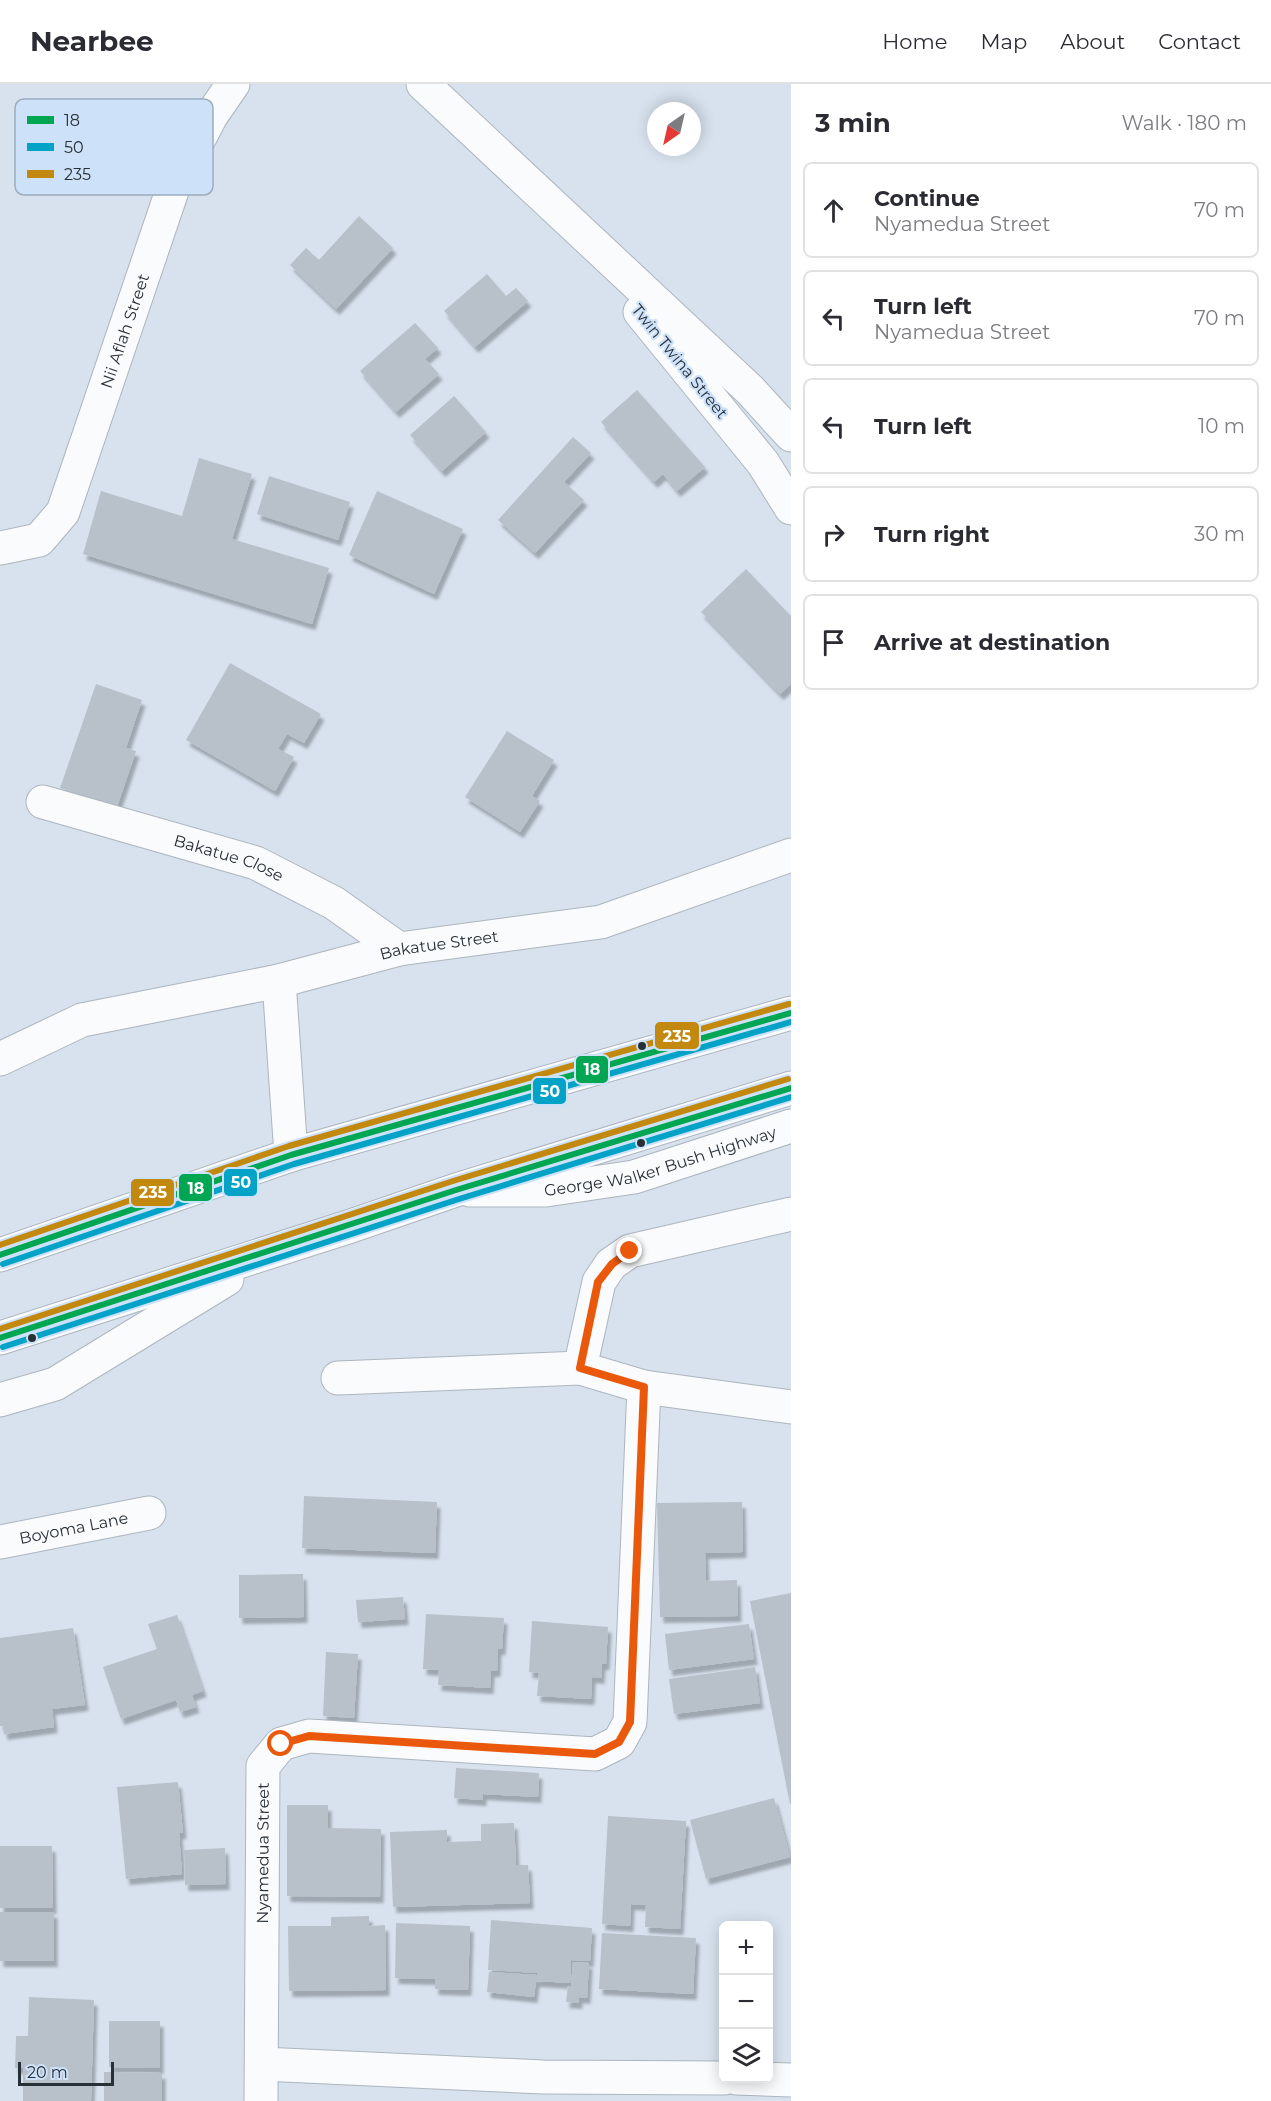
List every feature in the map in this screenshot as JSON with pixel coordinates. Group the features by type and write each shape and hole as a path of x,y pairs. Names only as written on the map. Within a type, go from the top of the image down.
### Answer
{"main road":[{"name":"Nii Aflah Street","path":"213,113 233,84"},
{"name":"Twin Twina Street","path":"423,84 750,390 791,435"},
{"name":"Nii Aflah Street","path":"0,548 39,540 63,512 171,195"},
{"name":"Twin Twina Street","path":"563,217 763,463 791,508"},
{"name":"Bakatue Close","path":"43,802 256,863 334,903 399,949"},
{"name":"Bakatue Street","path":"0,1059 82,1020 279,981 399,949 601,922 791,855"},
{"path":"279,981 291,1155"},
{"path":"0,1255 291,1155 791,1013"},
{"name":"George Walker Bush Highway","path":"0,1338 271,1252 456,1190 791,1088"},
{"name":"George Walker Bush Highway","path":"456,1190 546,1190 634,1177 791,1126"},
{"path":"580,1368 598,1282 612,1264 630,1251 791,1214"},
{"path":"0,1400 55,1384 271,1252"},
{"path":"338,1378 580,1368 644,1387 791,1407"},
{"name":"Nyamedua Street","path":"261,2101 263,1766 281,1744 309,1736 595,1754 619,1742 630,1722 644,1387"},
{"name":"Boyoma Lane","path":"0,1542 149,1513"},
{"path":"262,2064 543,2077 719,2078"},
{"path":"773,2080 791,2080"}],"building":[{"path":"359,216 393,248 336,309 290,265 306,248 319,260"},
{"path":"487,274 506,296 516,288 528,301 475,347 444,311"},
{"path":"415,323 438,348 425,359 439,374 396,412 360,371"},
{"path":"637,390 705,467 677,491 663,474 654,482 601,422"},
{"path":"454,396 486,432 442,471 410,435"},
{"path":"573,437 591,453 564,482 584,500 535,553 498,520"},
{"path":"199,458 252,474 232,539 329,568 312,624 83,554 101,491 182,516"},
{"path":"269,476 350,502 338,540 257,514"},
{"path":"377,491 463,529 434,594 349,555"},
{"path":"746,569 791,616 791,684 780,694 701,612"},
{"path":"230,663 321,714 304,743 287,734 278,749 294,757 275,791 186,740"},
{"path":"96,684 142,700 126,748 136,751 117,807 60,788"},
{"path":"507,731 554,760 532,796 540,801 520,832 465,797"},
{"path":"304,1496 437,1502 435,1553 302,1548"},
{"path":"742,1502 743,1552 705,1553 706,1581 737,1580 738,1616 660,1617 657,1503"},
{"path":"303,1574 304,1617 239,1618 239,1575"},
{"path":"791,1593 791,1804 790,1804 750,1601"},
{"path":"403,1597 405,1619 358,1622 356,1600"},
{"path":"426,1614 504,1618 502,1649 498,1649 497,1671 491,1671 490,1688 438,1685 439,1670 423,1669"},
{"path":"177,1615 203,1691 192,1695 196,1707 180,1712 176,1700 121,1719 103,1667 157,1649 148,1624"},
{"path":"532,1621 608,1627 606,1664 602,1664 601,1678 592,1677 591,1699 537,1696 539,1673 529,1672"},
{"path":"749,1624 754,1659 669,1670 665,1634"},
{"path":"73,1628 85,1705 52,1709 54,1727 4,1734 3,1726 0,1726 0,1638"},
{"path":"326,1652 358,1654 354,1718 323,1716"},
{"path":"755,1667 760,1703 674,1714 669,1679"},
{"path":"456,1768 539,1773 538,1797 483,1794 483,1800 454,1798"},
{"path":"178,1782 183,1833 179,1833 182,1874 126,1879 117,1787"},
{"path":"774,1798 790,1857 706,1879 690,1820"},
{"path":"287,1805 328,1805 328,1828 381,1829 380,1897 287,1896"},
{"path":"608,1816 686,1821 680,1929 645,1927 646,1905 631,1904 630,1926 602,1924"},
{"path":"514,1823 516,1865 528,1865 530,1903 393,1907 390,1832 447,1830 447,1842 481,1841 481,1824"},
{"path":"0,1846 52,1846 53,1908 0,1908"},
{"path":"225,1848 226,1884 185,1885 184,1850"},
{"path":"0,1912 54,1912 54,1961 0,1961"},
{"path":"369,1916 369,1926 385,1925 386,1990 289,1991 288,1926 331,1926 331,1917"},
{"path":"491,1920 592,1928 590,1961 571,1960 570,1983 536,1981 534,1997 487,1992 489,1972 537,1975 537,1973 488,1970"},
{"path":"396,1923 470,1926 468,1990 435,1989 435,1979 395,1978"},
{"path":"602,1933 696,1938 693,1994 599,1989"},
{"path":"573,1962 589,1963 587,1998 579,1997 579,2003 566,2002 568,1986 571,1986"},
{"path":"29,1997 94,2000 91,2101 23,2101 23,2068 15,2068 16,2036 28,2036"},
{"path":"109,2021 160,2021 160,2068 109,2067"},
{"path":"104,2072 162,2073 162,2101 104,2101"}],"transit line":[{"name":"235","path":"0,1245 289,1146 789,1004"},
{"name":"18","path":"0,1255 291,1155 791,1013"},
{"name":"50","path":"3,1264 294,1164 791,1022"},
{"name":"235","path":"0,1329 453,1181 788,1079"},
{"name":"18","path":"0,1338 456,1190 791,1088"},
{"name":"50","path":"3,1347 459,1199 791,1097"}],"route":[{"path":"281,1744 309,1736 595,1754 619,1742 630,1722 644,1387 580,1368 598,1282 612,1264 630,1251"}]}
